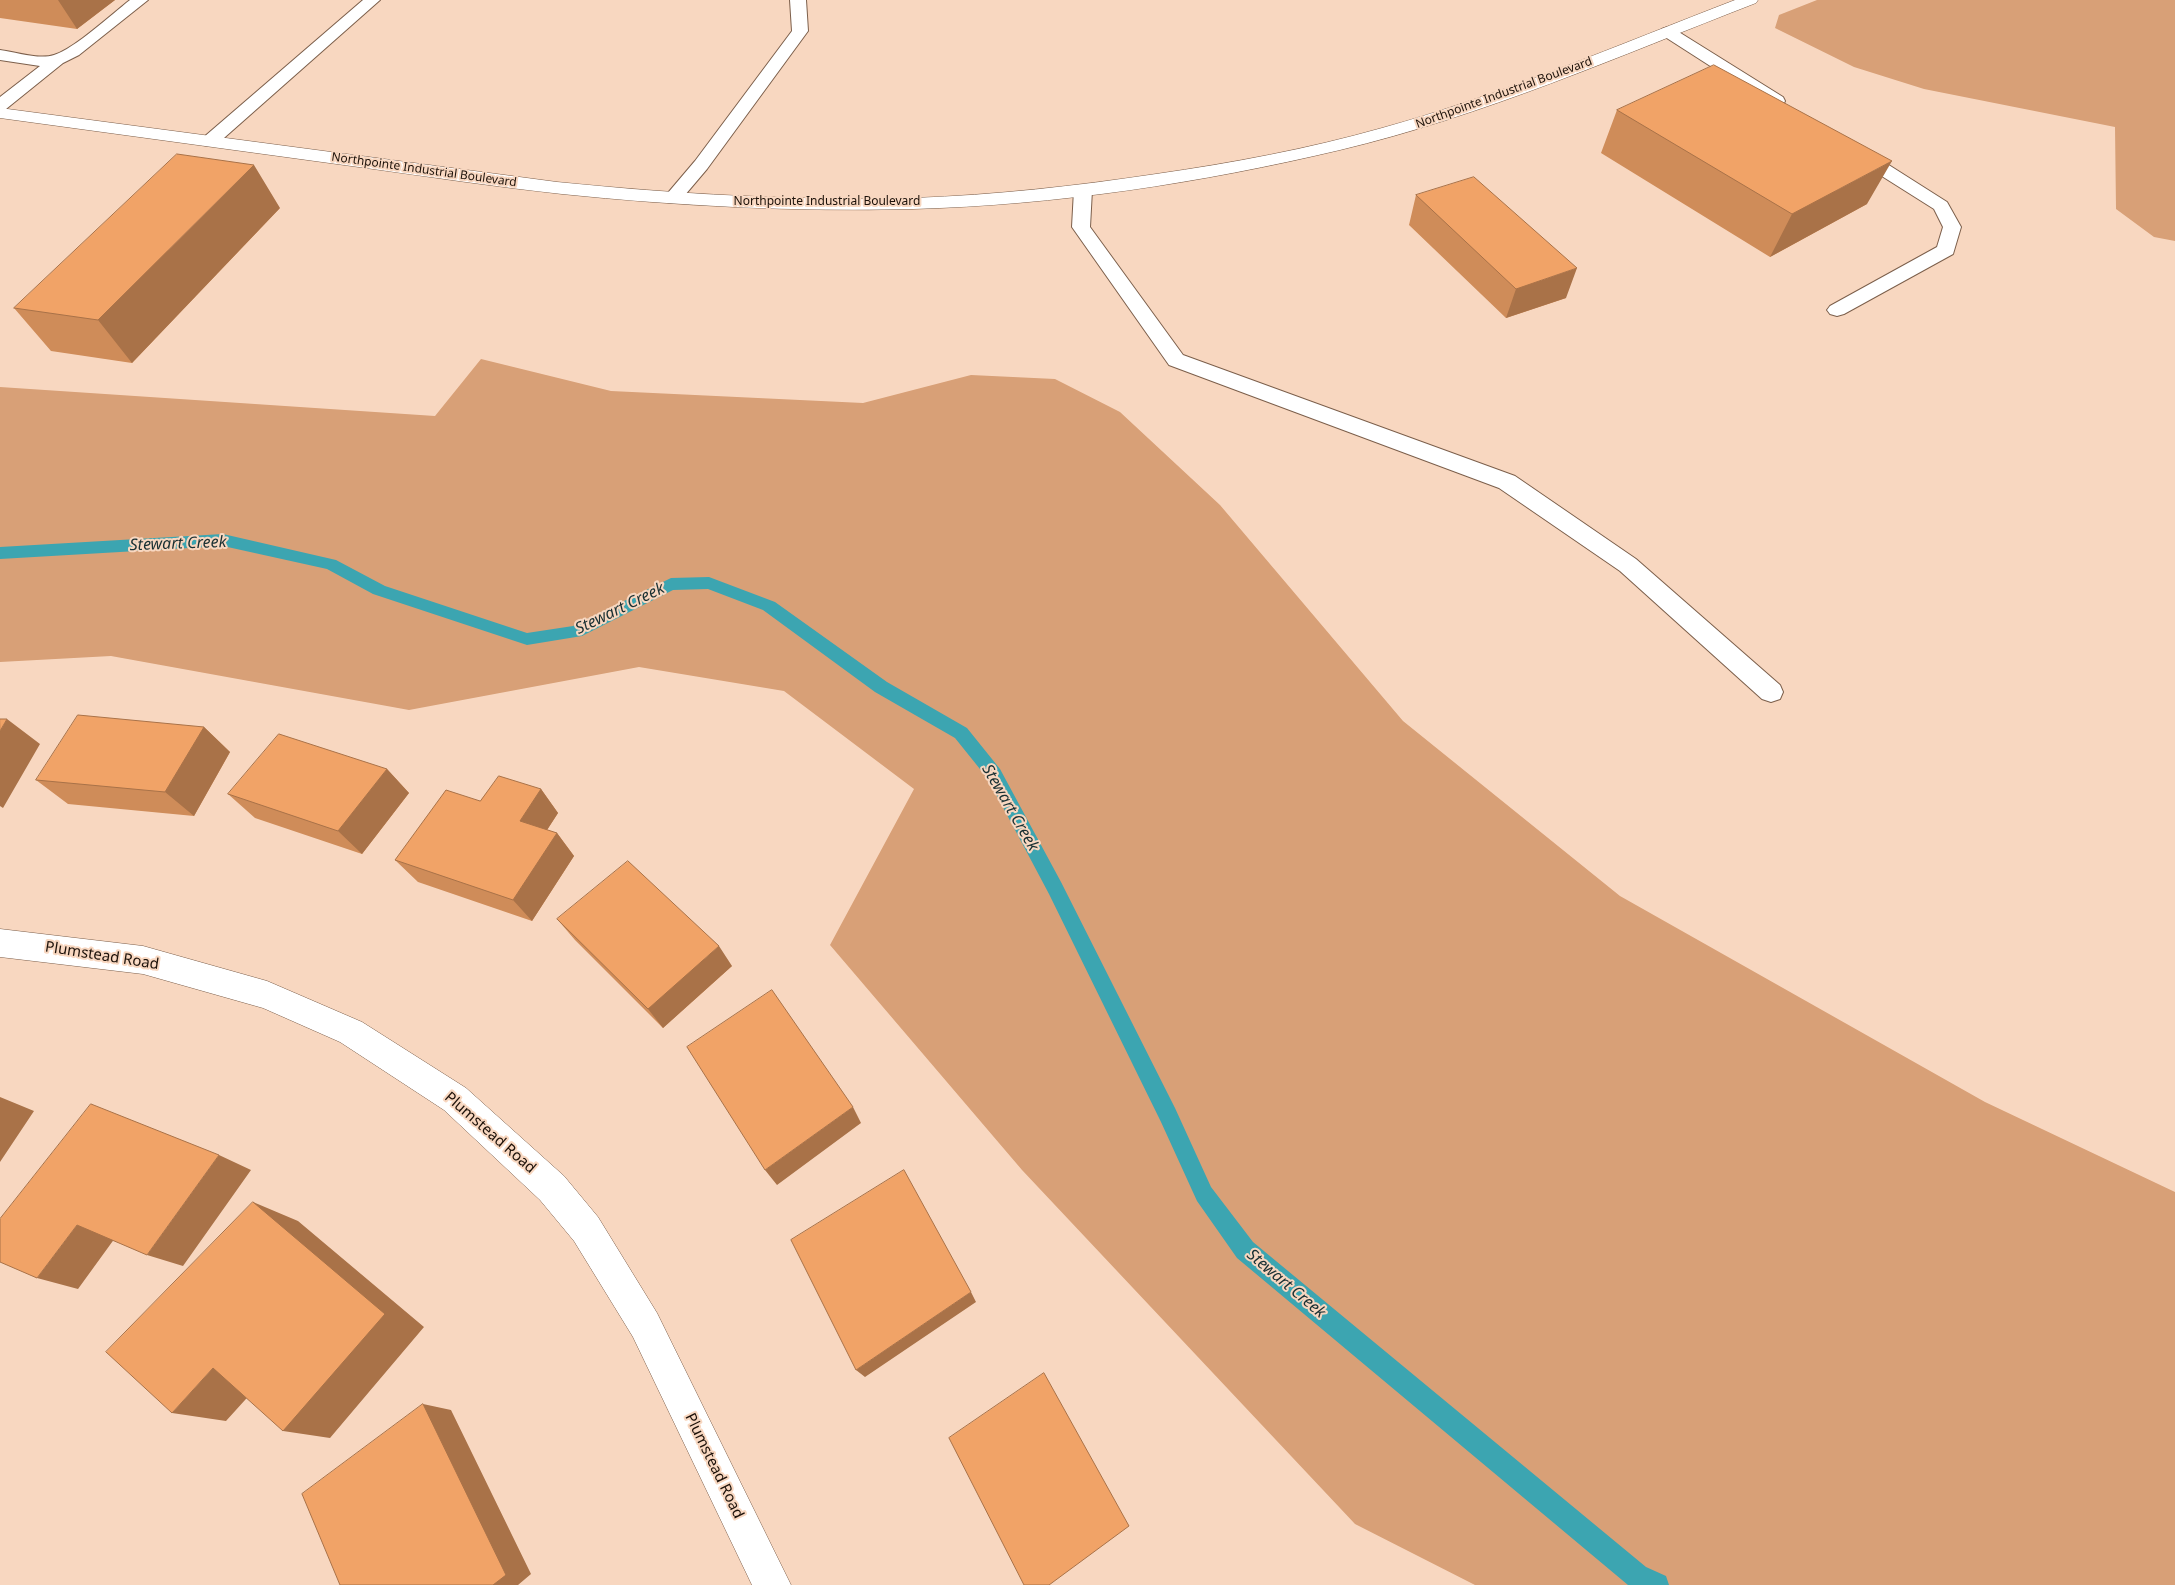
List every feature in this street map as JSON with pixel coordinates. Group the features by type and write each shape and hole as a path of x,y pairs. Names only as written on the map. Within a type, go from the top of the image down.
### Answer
{"street":[{"name":"Northpointe Industrial Boulevard","path":"0,112 557,188 755,203 883,204 996,199 1083,190 1219,171 1328,150 1471,107 1750,0"},
{"name":"Plumstead Road","path":"0,942 143,960 267,995 351,1032 455,1099 552,1188 586,1229 645,1325 772,1585"}],"lane":[{"path":"0,105 57,60 74,52 140,0"},
{"path":"210,141 372,0"},
{"path":"673,198 701,165 800,31 798,0"},
{"path":"1668,32 1792,111"},
{"path":"0,56 42,61 57,60"},
{"path":"1837,310 1946,250 1952,227 1941,206 1842,143"},
{"path":"1083,190 1082,227 1176,360 1507,482 1628,565 1771,692"}],"shaded area":[{"path":"1817,0 2175,0 2175,241 2154,237 2116,209 2115,127 1924,89 1854,67 1775,28 1779,15"},
{"path":"481,359 611,391 863,403 971,375 1055,379 1120,412 1220,505 1403,721 1620,896 1985,1102 2175,1192 2175,1585 1475,1585 1355,1524 1022,1170 830,945 914,789 784,691 639,667 409,710 111,656 0,662 0,387 435,416"}],"building":[{"path":"1714,65 1892,161 1792,214 1617,110"},
{"path":"177,154 254,165 98,320 14,308"},
{"path":"1474,177 1577,268 1516,289 1416,195"},
{"path":"78,715 204,727 165,792 36,780"},
{"path":"0,719 7,719 0,731"},
{"path":"279,734 387,769 338,831 228,794"},
{"path":"499,776 541,789 520,821 557,833 513,900 395,860 446,790 480,801"},
{"path":"628,861 719,946 648,1009 557,919"},
{"path":"772,990 853,1107 765,1170 687,1047"},
{"path":"91,1104 219,1155 147,1255 77,1225 37,1278 0,1262 0,1219"},
{"path":"904,1170 971,1292 856,1370 791,1240"},
{"path":"253,1202 385,1314 283,1431 213,1368 172,1413 106,1352"},
{"path":"1044,1373 1129,1526 1049,1585 1024,1585 949,1438"},
{"path":"423,1404 506,1575 493,1585 340,1585 302,1494"}],"waterway":[{"name":"Stewart Creek","path":"0,553 223,540 331,564 379,590 527,639 576,632 671,584 709,583 769,606 881,687 961,733 994,774 1055,888 1168,1115 1204,1194 1245,1250 1637,1576 1657,1585"}]}
